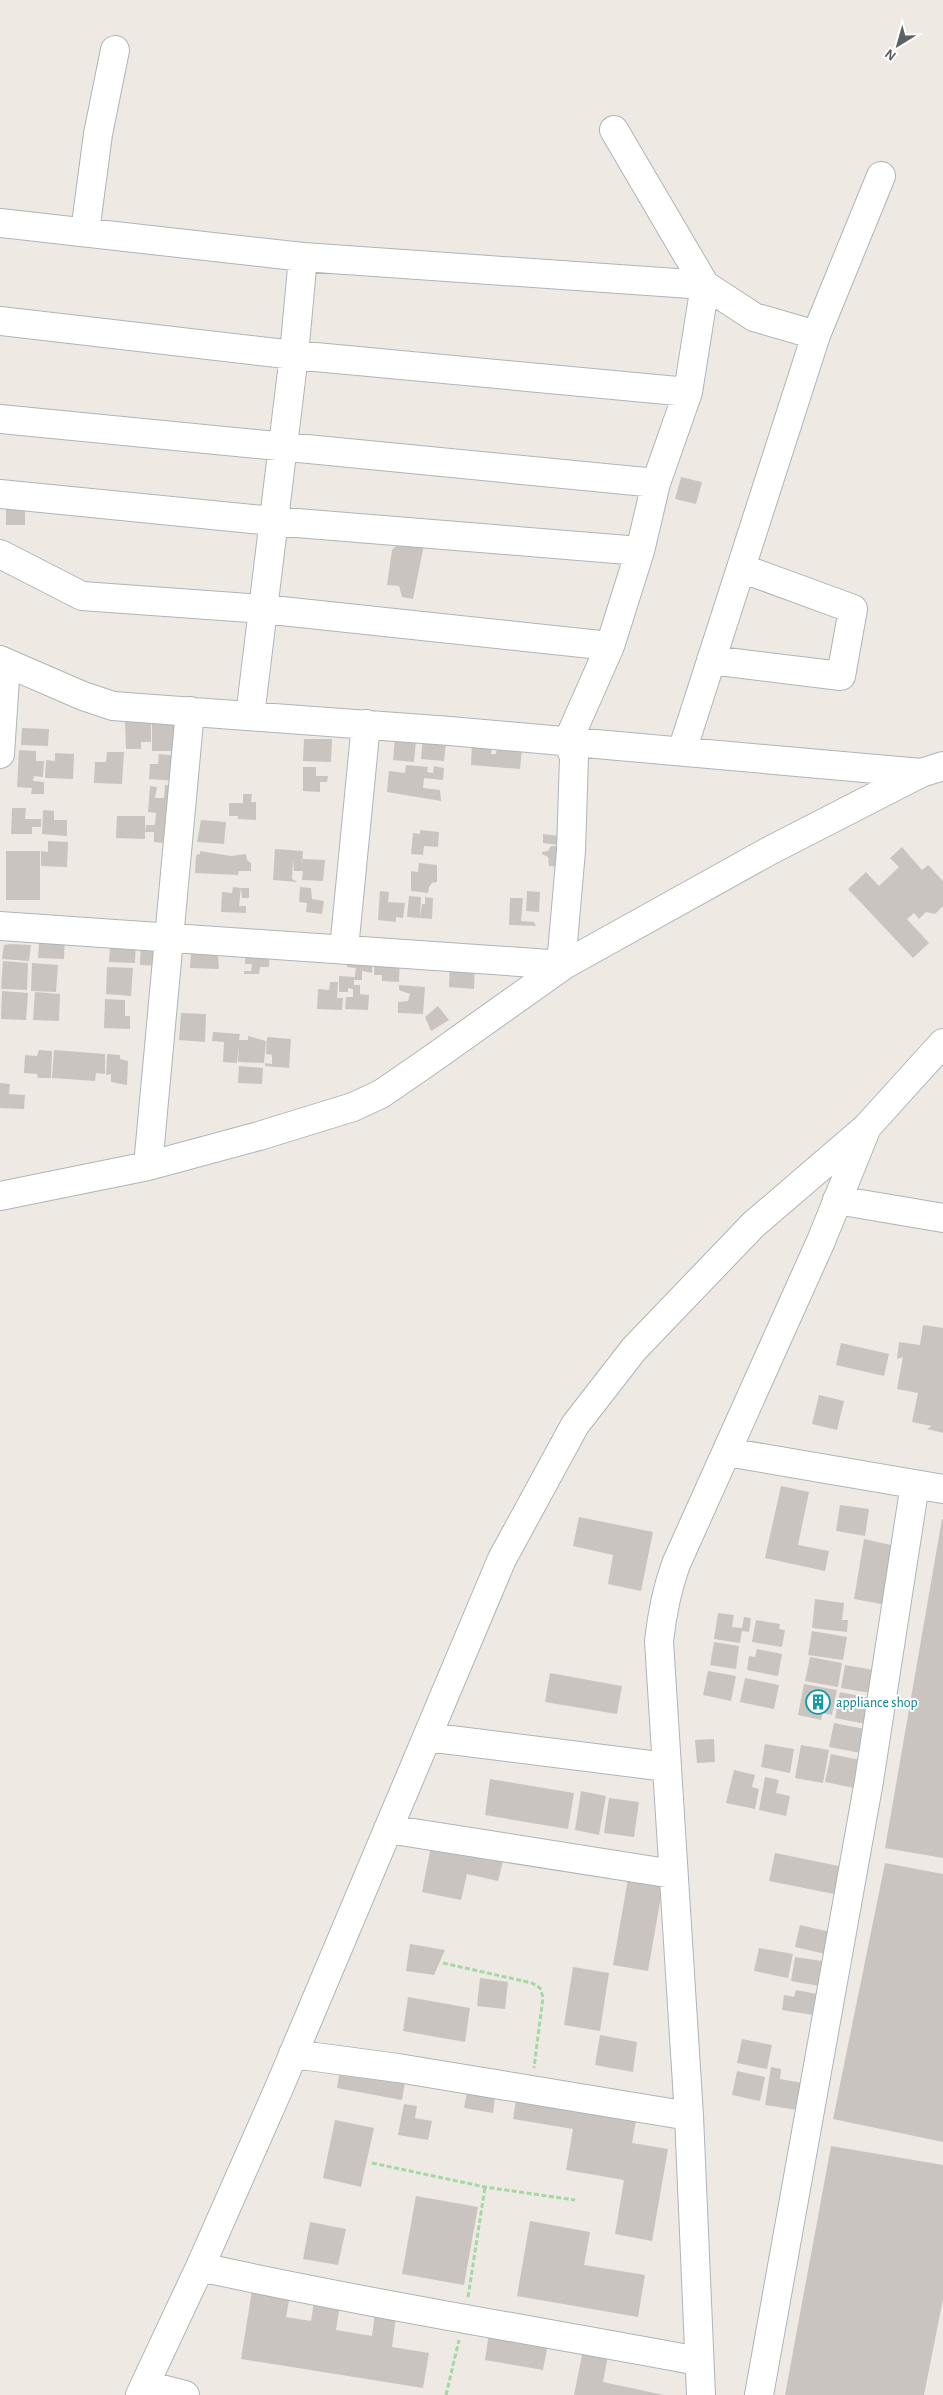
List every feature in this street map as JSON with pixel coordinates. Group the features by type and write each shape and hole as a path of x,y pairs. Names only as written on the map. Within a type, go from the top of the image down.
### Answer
{"street":[{"path":"85,232 98,134 115,50"},
{"path":"614,130 705,286 754,317 816,335"},
{"path":"682,751 816,335 881,176"},
{"path":"0,224 303,257 705,286"},
{"path":"250,716 294,355 303,257"},
{"path":"562,965 572,851 574,757 568,741 610,646 640,551 656,483 688,392 705,286"},
{"path":"0,322 294,355 688,392"},
{"path":"0,419 656,483"},
{"path":"0,494 273,521 640,551"},
{"path":"0,554 82,596 263,609 610,646"},
{"path":"711,660 841,676 853,609 741,568"},
{"path":"0,754 3,662 83,696 113,706 932,769"},
{"path":"148,1166 190,711"},
{"path":"344,949 366,724"},
{"path":"0,1196 148,1166 328,1116 381,1094 516,1001 562,965 769,851 932,769"},
{"path":"0,926 562,965"},
{"path":"185,2395 143,2390 200,2267 293,2054 502,1559 557,1457 594,1398 634,1349 754,1224 866,1128 943,1043"},
{"path":"701,2395 698,2361 689,2116 659,1641 661,1622 676,1564 837,1200 866,1128"},
{"path":"837,1200 943,1218"},
{"path":"727,1452 943,1489"},
{"path":"759,2395 867,1790 914,1484"},
{"path":"427,1737 666,1766"},
{"path":"388,1829 673,1874"},
{"path":"293,2054 398,2068 689,2116"},
{"path":"200,2267 321,2294 465,2318 698,2361"}],"path":[{"path":"443,1963 532,1983 540,1988 543,1997 531,2091"},
{"path":"372,2164 485,2187 575,2200"},
{"path":"446,2395 465,2318 485,2187"}],"building":[{"path":"681,477 702,482 696,504 675,499"},
{"path":"6,509 25,510 25,525 6,525"},
{"path":"402,540 424,545 413,599 402,597 399,586 387,585 392,550"},
{"path":"125,722 151,722 151,742 141,742 141,749 126,749"},
{"path":"152,724 177,724 177,751 152,751"},
{"path":"22,728 49,729 48,746 21,745"},
{"path":"423,736 446,743 444,761 421,759"},
{"path":"304,739 332,739 331,762 303,761"},
{"path":"395,739 416,740 414,762 393,760"},
{"path":"472,744 492,745 491,754 496,754 497,746 522,748 520,769 471,765"},
{"path":"19,750 36,751 36,761 44,761 43,777 34,776 33,781 44,782 44,794 31,794 32,788 17,787"},
{"path":"107,752 124,752 122,784 94,783 95,762 106,762"},
{"path":"55,753 74,754 73,779 45,778 46,760 55,761"},
{"path":"159,754 179,756 177,781 149,779 150,764 158,764"},
{"path":"406,765 428,767 427,772 433,773 434,766 444,768 443,780 424,778 423,788 440,790 441,801 387,792 389,771 405,773"},
{"path":"303,767 316,767 316,776 328,776 327,782 320,782 320,792 303,791"},
{"path":"165,785 179,787 173,844 154,842 154,832 145,832 146,825 155,825 156,813 148,812 150,786 157,787 155,798 164,798"},
{"path":"243,794 252,794 251,802 256,802 256,820 238,819 238,816 229,816 229,803 243,803"},
{"path":"12,808 26,808 25,819 41,819 41,827 32,827 32,834 11,834"},
{"path":"43,810 54,811 54,820 67,820 67,836 42,834"},
{"path":"117,816 145,816 145,839 116,838"},
{"path":"201,820 226,822 224,844 197,842"},
{"path":"420,830 439,832 438,847 424,846 423,855 411,854 413,833 420,834"},
{"path":"543,834 569,837 567,846 543,843"},
{"path":"48,841 68,842 67,867 41,866 41,851 48,852"},
{"path":"551,846 557,846 557,851 563,852 562,867 549,866 548,857 542,854 542,852 548,851"},
{"path":"902,847 922,870 928,865 943,881 943,906 935,914 926,912 919,919 914,913 907,919 929,943 913,958 848,889 866,872 879,886 899,867 890,858"},
{"path":"275,849 303,851 302,866 303,859 325,860 323,881 302,880 303,871 294,871 293,860 292,879 298,882 273,880"},
{"path":"6,851 40,851 40,900 6,900"},
{"path":"200,851 231,856 246,854 247,860 251,863 251,871 239,871 238,875 195,873 196,855 200,854"},
{"path":"419,863 437,865 437,882 432,883 428,893 411,891 411,871 418,872"},
{"path":"233,887 241,888 239,906 246,906 246,913 221,912 222,892 232,893"},
{"path":"300,887 311,888 312,899 324,901 322,914 306,912 307,903 299,902"},
{"path":"241,888 249,888 249,898 242,898"},
{"path":"380,891 389,892 388,902 405,903 403,918 396,917 396,922 378,920"},
{"path":"527,891 540,892 539,912 526,911"},
{"path":"409,896 421,897 420,918 407,917"},
{"path":"425,897 433,898 432,919 420,918 422,904 425,904"},
{"path":"510,898 523,898 521,921 534,922 536,926 509,925"},
{"path":"40,930 65,932 64,959 38,958"},
{"path":"111,934 136,936 135,963 109,962"},
{"path":"141,937 167,939 165,966 140,965"},
{"path":"192,941 217,942 219,969 190,968"},
{"path":"4,945 31,945 29,961 2,959"},
{"path":"246,946 270,947 269,967 260,967 259,974 244,974 244,971 251,971 252,964 245,964"},
{"path":"347,952 373,953 372,973 362,971 362,980 354,980 356,968 347,967"},
{"path":"375,953 400,954 399,982 382,981 382,975 374,975"},
{"path":"450,960 475,961 474,989 449,987"},
{"path":"3,961 28,963 27,990 1,989"},
{"path":"32,963 58,965 56,992 31,991"},
{"path":"107,967 133,968 131,996 106,994"},
{"path":"339,976 354,977 354,985 360,985 360,994 369,995 368,1010 345,1009 346,997 353,997 353,989 348,988 348,992 339,992"},
{"path":"330,982 338,982 337,998 343,998 342,1010 317,1009 318,989 329,990"},
{"path":"399,985 425,987 423,1014 398,1013 398,1002 408,1001 410,994 399,990"},
{"path":"2,991 28,993 26,1020 1,1019"},
{"path":"35,992 60,994 59,1021 33,1020"},
{"path":"105,999 125,1000 125,1016 130,1016 130,1029 104,1028"},
{"path":"438,1006 449,1020 431,1031 425,1017"},
{"path":"181,1013 206,1014 205,1042 179,1040"},
{"path":"213,1032 240,1034 239,1040 248,1040 248,1036 266,1041 264,1063 238,1062 239,1045 237,1063 223,1062 224,1042 212,1041"},
{"path":"267,1037 291,1039 289,1068 265,1066 265,1063 272,1064 272,1055 266,1054"},
{"path":"39,1050 52,1051 51,1078 38,1078 37,1074 24,1073 25,1055 37,1056"},
{"path":"54,1050 105,1054 105,1074 96,1073 95,1081 52,1078"},
{"path":"107,1054 120,1055 120,1059 128,1061 127,1085 111,1082 111,1074 106,1075"},
{"path":"239,1066 263,1068 262,1084 238,1083"},
{"path":"0,1083 10,1084 9,1094 25,1095 24,1109 0,1108"},
{"path":"923,1325 943,1328 943,1433 927,1429 932,1426 912,1422 918,1393 897,1389 903,1357 897,1359 899,1342 920,1345"},
{"path":"841,1343 889,1354 884,1376 836,1365"},
{"path":"819,1395 844,1401 837,1430 812,1424"},
{"path":"781,1486 809,1492 798,1545 829,1551 825,1571 765,1558"},
{"path":"840,1505 869,1509 865,1536 836,1531"},
{"path":"579,1517 653,1532 641,1591 608,1584 613,1555 573,1546"},
{"path":"943,1519 943,1858 885,1848"},
{"path":"864,1539 900,1547 892,1606 854,1599"},
{"path":"815,1599 844,1603 842,1620 848,1620 847,1632 812,1628"},
{"path":"718,1613 734,1615 732,1627 742,1628 744,1617 751,1618 749,1632 742,1631 740,1643 714,1639"},
{"path":"756,1620 780,1624 779,1629 785,1630 782,1647 752,1642"},
{"path":"812,1631 847,1637 843,1660 808,1655"},
{"path":"714,1642 739,1646 736,1669 710,1665"},
{"path":"757,1649 782,1654 778,1676 747,1670 749,1656 755,1657"},
{"path":"810,1657 842,1663 838,1687 805,1681"},
{"path":"845,1665 880,1671 876,1694 841,1688"},
{"path":"708,1671 736,1676 731,1701 703,1695"},
{"path":"550,1673 622,1686 617,1714 545,1702"},
{"path":"745,1678 779,1685 774,1709 740,1702"},
{"name":"appliance shop","path":"804,1684 837,1690 832,1715 823,1713 821,1720 798,1715"},
{"path":"840,1692 875,1699 871,1725 835,1718"},
{"name":"appliance shop","path":"834,1723 870,1730 866,1754 829,1747"},
{"path":"714,1739 715,1762 697,1763 695,1740"},
{"path":"765,1744 794,1749 790,1773 761,1767"},
{"path":"801,1745 829,1750 823,1783 795,1778"},
{"path":"831,1754 865,1761 859,1789 825,1782"},
{"path":"734,1770 755,1775 752,1787 759,1789 755,1809 726,1803"},
{"path":"765,1777 779,1780 776,1793 790,1796 786,1816 759,1810"},
{"path":"490,1779 574,1793 568,1829 485,1815"},
{"path":"581,1791 606,1796 599,1835 575,1830"},
{"path":"609,1798 639,1802 634,1837 604,1833"},
{"path":"432,1841 504,1857 498,1881 467,1874 461,1900 422,1892"},
{"path":"775,1853 844,1867 839,1895 769,1881"},
{"path":"885,1863 943,1874 943,2142 833,2119"},
{"path":"629,1873 664,1879 648,1971 613,1965"},
{"path":"800,1925 835,1933 830,1955 795,1947"},
{"path":"410,1944 445,1950 434,1975 406,1971"},
{"path":"759,1948 793,1954 788,1978 754,1971"},
{"path":"795,1957 829,1962 825,1987 791,1981"},
{"path":"573,1967 609,1973 600,2031 564,2025"},
{"path":"480,1978 508,1982 505,2009 477,2006"},
{"path":"796,1990 823,1995 820,2016 782,2010 784,1995 794,1997"},
{"path":"408,1997 470,2008 465,2042 403,2031"},
{"path":"600,2035 637,2042 633,2072 595,2065"},
{"path":"742,2039 772,2045 767,2069 737,2063"},
{"path":"341,2064 406,2076 402,2100 337,2088"},
{"path":"771,2067 781,2069 780,2079 809,2084 805,2111 765,2105"},
{"path":"737,2071 765,2077 760,2101 732,2095"},
{"path":"468,2086 496,2091 493,2113 464,2108"},
{"path":"517,2094 637,2115 632,2143 668,2149 652,2241 615,2234 624,2180 566,2170 573,2129 513,2119"},
{"path":"404,2104 417,2106 415,2118 432,2121 428,2140 398,2135"},
{"path":"335,2120 374,2128 361,2187 323,2178"},
{"path":"831,2146 943,2165 943,2299 924,2395 785,2395"},
{"path":"416,2196 478,2207 464,2285 402,2274"},
{"path":"530,2221 590,2232 584,2265 645,2275 638,2317 517,2296"},
{"path":"310,2222 346,2229 338,2265 303,2259"},
{"path":"253,2284 291,2290 286,2317 311,2321 314,2302 340,2306 336,2330 372,2336 375,2313 396,2317 392,2347 429,2353 423,2388 241,2359"},
{"path":"490,2326 550,2334 543,2370 485,2360"},
{"path":"584,2345 609,2350 603,2382 664,2395 574,2395"}],"place":[{"name":"appliance shop","path":"818,1702"}]}
